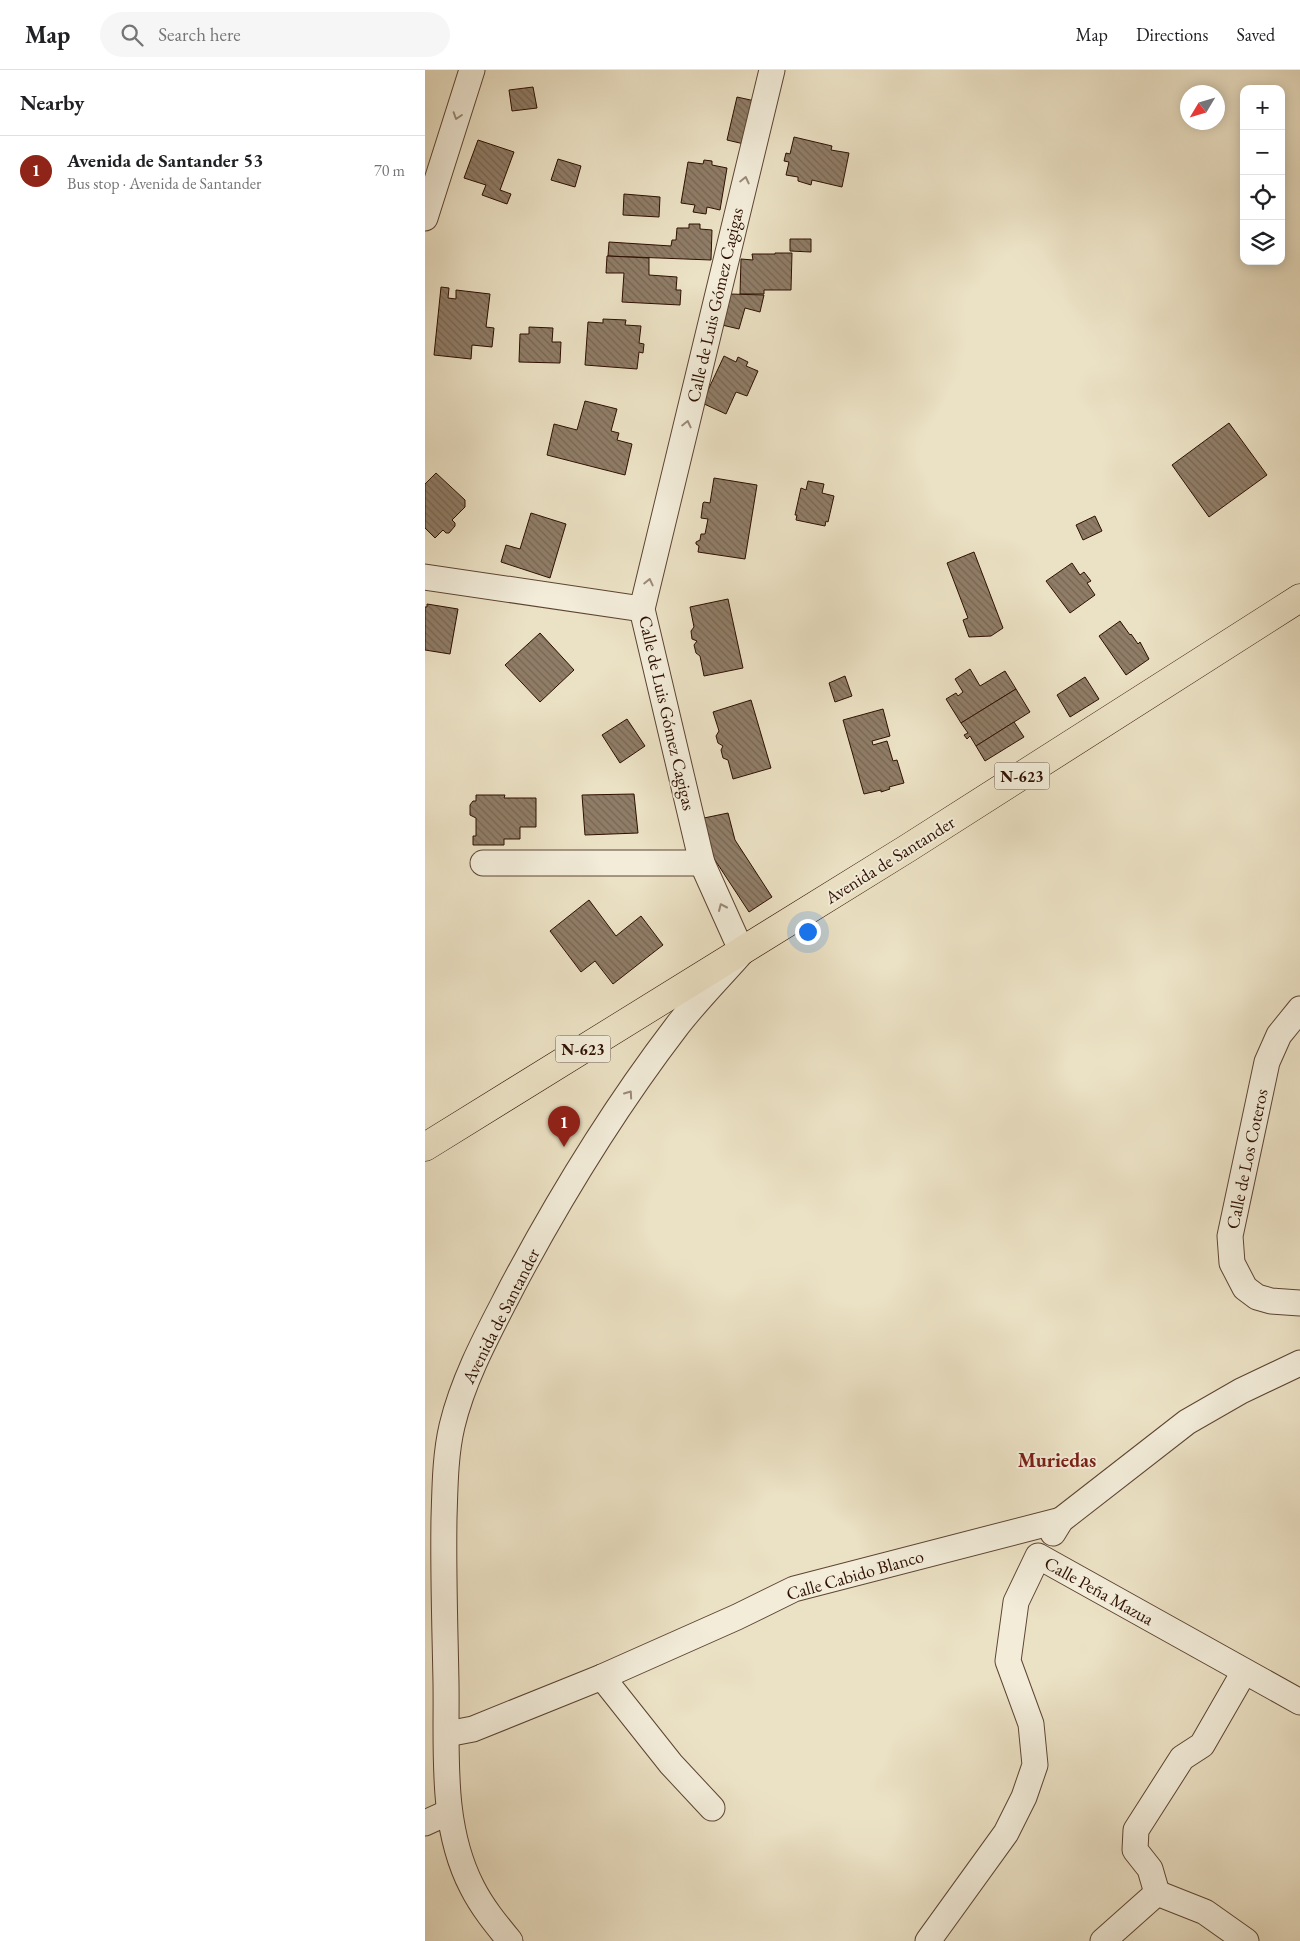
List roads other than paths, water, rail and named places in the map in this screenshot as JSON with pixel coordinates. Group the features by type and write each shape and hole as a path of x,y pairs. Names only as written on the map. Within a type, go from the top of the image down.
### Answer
{"highway":[{"name":"Avenida de Santander","path":"425,1147 734,960 1300,598"}],"street":[{"path":"425,218 472,70"},
{"name":"Calle de Luis Gómez Cagigas","path":"734,960 702,862 642,609 772,70"},
{"path":"425,577 642,609"},
{"path":"483,863 702,862"},
{"name":"Avenida de Santander","path":"510,1941 483,1906 463,1868 449,1812 444,1542 445,1486 452,1427 461,1396 475,1361 497,1316 526,1262 601,1134 678,1025 734,960"},
{"name":"Calle de Los Coteros","path":"1300,1009 1279,1036 1267,1062 1231,1236 1232,1263 1245,1288 1257,1296 1271,1301 1300,1303"},
{"path":"1038,1556 1061,1520 1187,1422 1241,1392 1300,1363"},
{"name":"Calle Cabido Blanco","path":"447,1734 473,1730 602,1677 737,1617 794,1589 1061,1520"},
{"name":"Calle Peña Mazua","path":"928,1941 1006,1832 1024,1797 1035,1765 1031,1724 1008,1661 1016,1602 1038,1556 1300,1702"},
{"path":"1157,1893 1150,1869 1135,1850 1136,1830 1182,1758 1202,1745 1244,1672"},
{"path":"602,1677 671,1764 712,1808"},
{"path":"425,1823 449,1812"},
{"path":"1103,1941 1157,1893"},
{"path":"1157,1893 1205,1912 1246,1941"}],"place":[{"name":"Avenida de Santander 53","path":"564,1147"}],"district":[{"name":"Muriedas","path":"1057,1460"}]}
